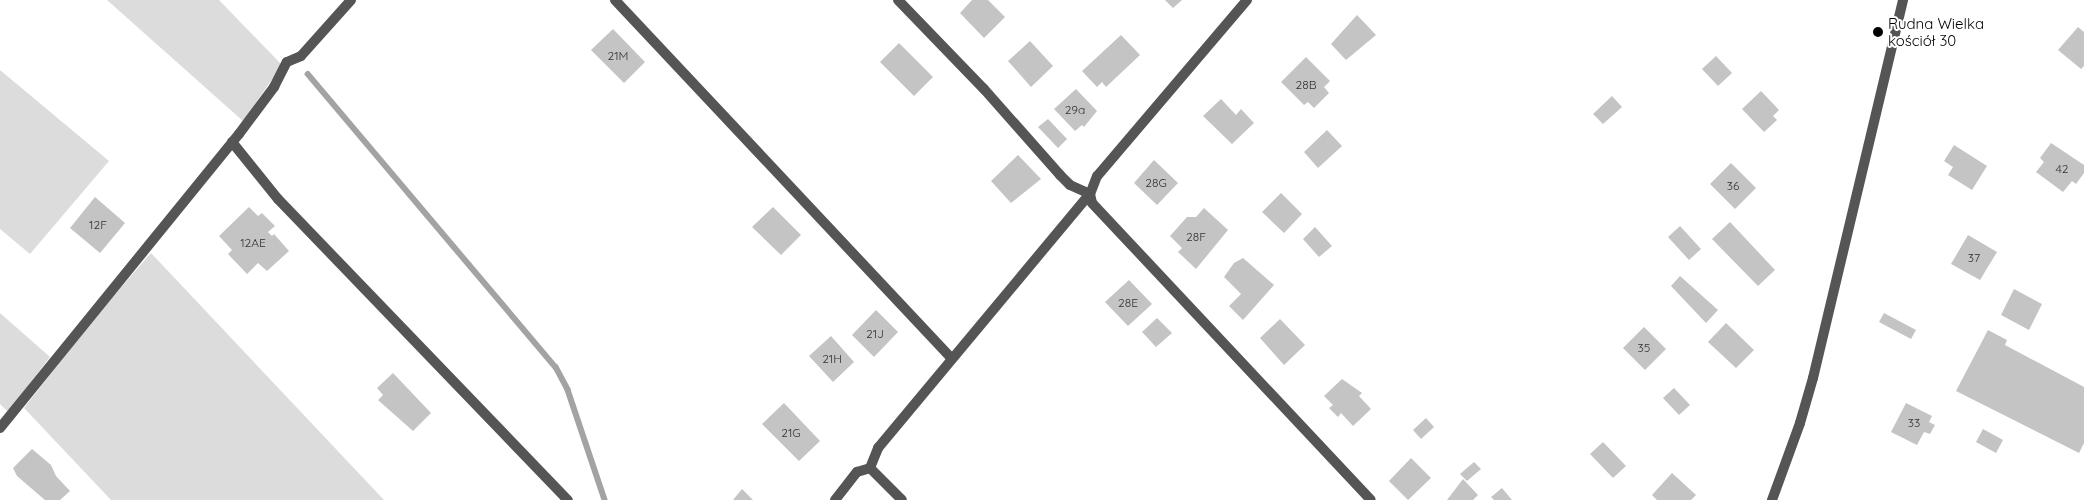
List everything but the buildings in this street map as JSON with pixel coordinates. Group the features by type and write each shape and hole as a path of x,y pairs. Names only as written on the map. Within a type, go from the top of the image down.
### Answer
{"street":[{"path":"0,428 232,142 274,87 287,62 301,56 350,0"},
{"path":"615,0 952,359"},
{"path":"898,0 984,89 1060,176 1070,185 1090,194"},
{"path":"870,468 878,448 1090,194 1097,176 1247,0"},
{"path":"1772,500 1800,424 1817,361 1903,0"},
{"path":"232,142 278,199 568,500"},
{"path":"1090,194 1092,203 1106,221 1371,500"},
{"path":"835,500 857,472 870,468"},
{"path":"870,468 902,500"}],"shaded area":[{"path":"107,0 219,0 282,65 243,121"},
{"path":"0,70 109,161 30,254 0,229"},
{"path":"151,253 384,500 111,500 24,408 97,315"},
{"path":"0,313 50,357 8,412 0,404"}],"waterway":[{"path":"308,74 556,367 568,390 605,500"}],"place":[{"name":"Rudna Wielka kościół 30","path":"1878,32"}]}
